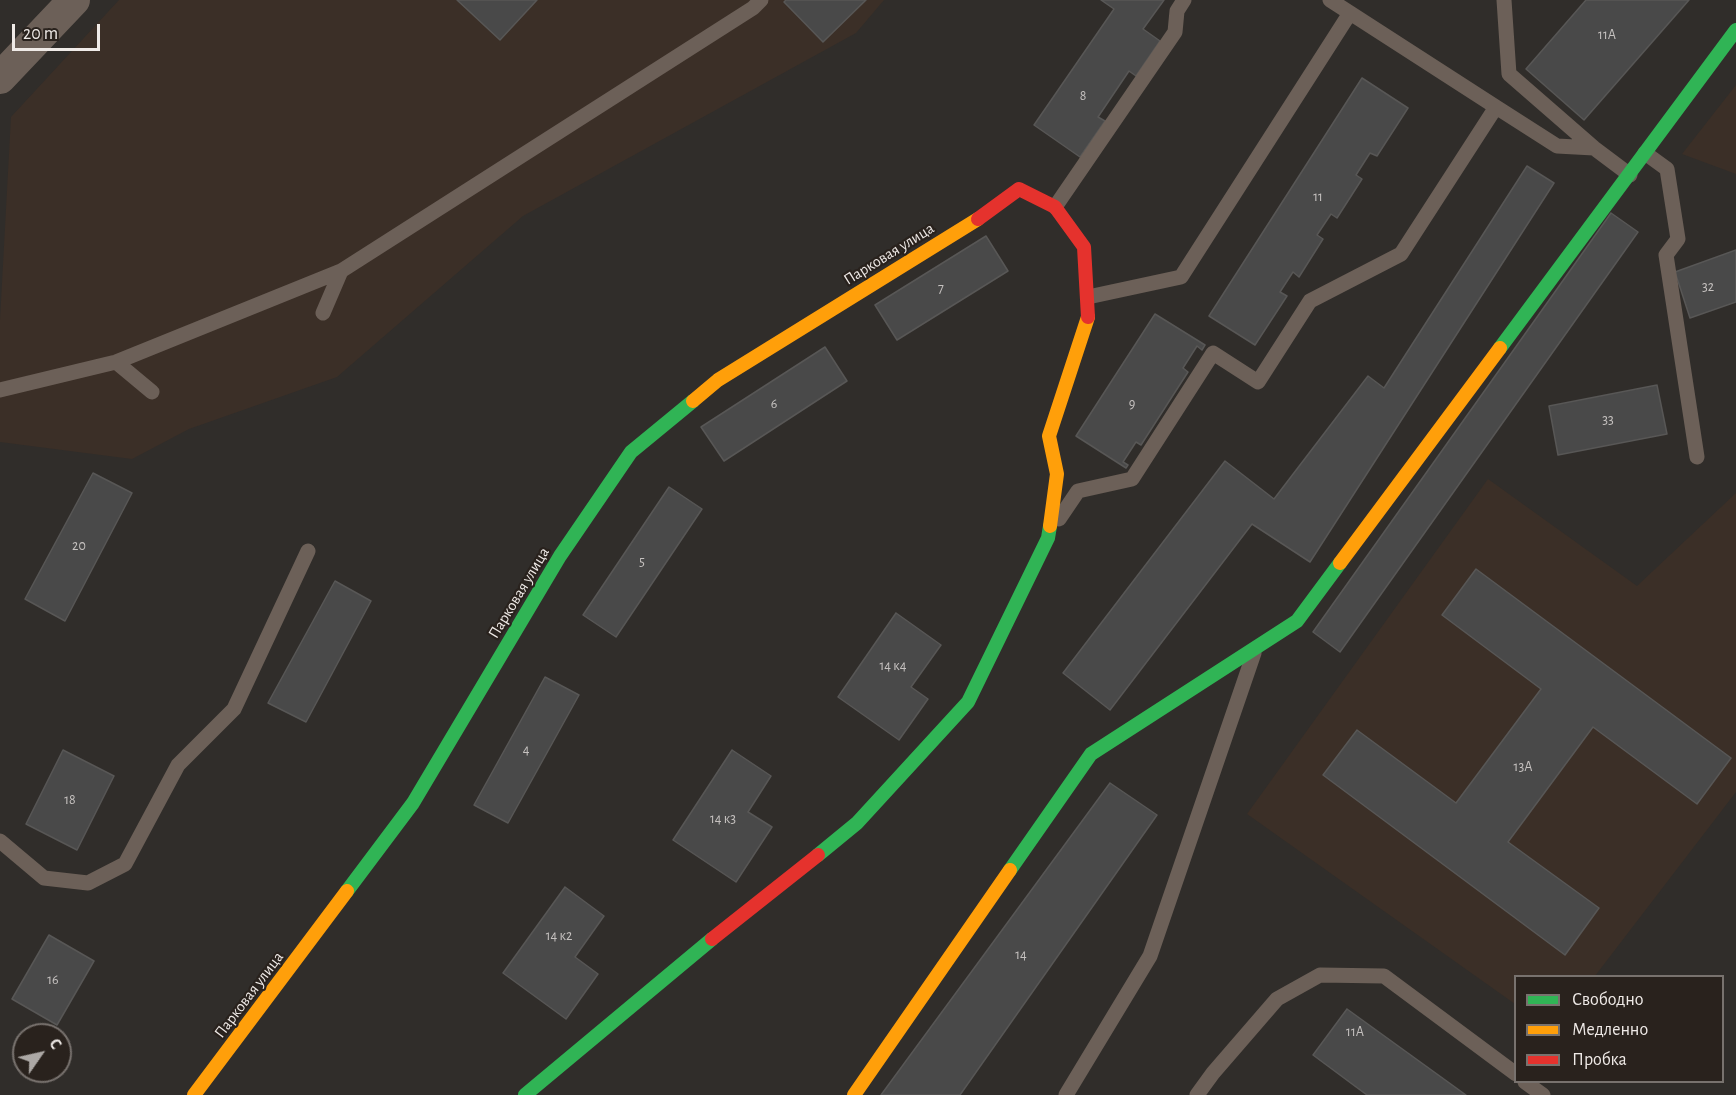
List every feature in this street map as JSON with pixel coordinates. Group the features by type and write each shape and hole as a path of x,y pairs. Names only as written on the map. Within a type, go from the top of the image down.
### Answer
{"street":[{"path":"0,78 74,0"},
{"path":"854,1095 1091,754 1297,621 1736,30"},
{"name":"Парковая улица","path":"194,1095 413,803 560,556 630,452 718,380 979,218 1019,189 1054,207"},
{"path":"525,1095 680,965 857,823 968,702 1048,538 1057,474 1049,436 1089,313 1084,247 1054,207"}],"lane":[{"path":"0,390 116,362 341,271 753,8 761,0"},
{"path":"1054,207 1175,32 1177,11 1185,0"},
{"path":"1330,0 1557,146 1594,148"},
{"path":"1504,0 1509,74 1594,148 1630,174"},
{"path":"1088,297 1180,277 1350,13"},
{"path":"1048,538 1078,491 1131,479 1213,353 1258,382 1310,301 1401,254 1496,107"},
{"path":"1645,153 1667,169 1678,239 1666,255 1697,456"},
{"path":"323,312 341,271"},
{"path":"116,362 152,392"},
{"path":"0,841 44,878 88,883 125,864 178,765 234,709 308,551"},
{"path":"1066,1095 1150,956 1256,647"},
{"path":"1197,1095 1277,999 1320,975 1384,976 1514,1073"},
{"path":"1526,1083 1543,1095"}],"shaded area":[{"path":"119,0 884,0 856,33 523,216 337,377 189,429 132,459 0,442 0,320 11,117"},
{"path":"1736,85 1736,174 1682,154"},
{"path":"1488,479 1637,586 1736,493 1736,792 1596,975 1514,975 1514,1003 1247,814"}],"building":[{"path":"457,0 537,0 500,40"},
{"path":"786,0 866,0 823,42 784,2"},
{"path":"1101,0 1164,0 1143,29 1160,41 1136,76 1129,71 1098,117 1105,121 1080,157 1034,125 1114,9"},
{"path":"1586,0 1689,0 1584,120 1526,69"},
{"path":"1362,78 1408,108 1377,156 1370,153 1356,175 1362,179 1337,218 1331,214 1317,235 1323,239 1299,277 1293,272 1280,292 1287,296 1255,345 1209,316"},
{"path":"1527,166 1554,183 1310,562 1252,524 1110,710 1063,673 1225,461 1274,499 1368,376 1384,388"},
{"path":"1611,213 1638,232 1340,652 1313,632"},
{"path":"986,236 1008,271 897,340 875,305"},
{"path":"1736,250 1736,302 1690,318 1675,272"},
{"path":"1155,314 1205,345 1202,350 1197,346 1183,368 1188,372 1141,445 1136,442 1123,462 1128,465 1126,468 1076,436"},
{"path":"825,347 847,381 724,461 701,427"},
{"path":"1657,385 1667,434 1558,455 1549,406"},
{"path":"93,473 132,493 65,621 25,599"},
{"path":"669,487 702,509 616,637 583,615"},
{"path":"1476,569 1731,758 1697,804 1593,727 1508,842 1599,908 1565,955 1323,775 1357,730 1456,803 1541,689 1442,615"},
{"path":"335,581 371,601 306,722 268,703"},
{"path":"896,613 941,645 911,687 928,699 899,740 838,697"},
{"path":"545,677 579,695 508,823 474,805"},
{"path":"63,750 114,776 77,850 26,824"},
{"path":"732,750 771,776 748,812 772,827 736,882 673,840"},
{"path":"1110,783 1157,815 960,1095 881,1095"},
{"path":"565,887 604,916 575,957 598,974 566,1019 503,973"},
{"path":"49,935 94,961 58,1023 54,1023 12,999"},
{"path":"1347,1009 1466,1095 1367,1095 1313,1055"}],"traffic: fast":[{"path":"1500,348 1736,30"},
{"path":"347,891 413,803 560,556 631,452 693,401"},
{"path":"818,855 857,823 968,702 1048,538 1050,526"},
{"path":"1010,870 1091,754 1297,621 1340,563"},
{"path":"525,1095 712,939"}],"traffic: slow":[{"path":"693,401 718,380 978,219"},
{"path":"1050,526 1057,474 1049,436 1088,317"},
{"path":"1340,563 1500,348"},
{"path":"854,1095 1010,870"},
{"path":"194,1095 347,891"}],"traffic: jam":[{"path":"978,219 1019,189 1055,207 1084,247 1088,317"},
{"path":"712,939 818,855"}]}
